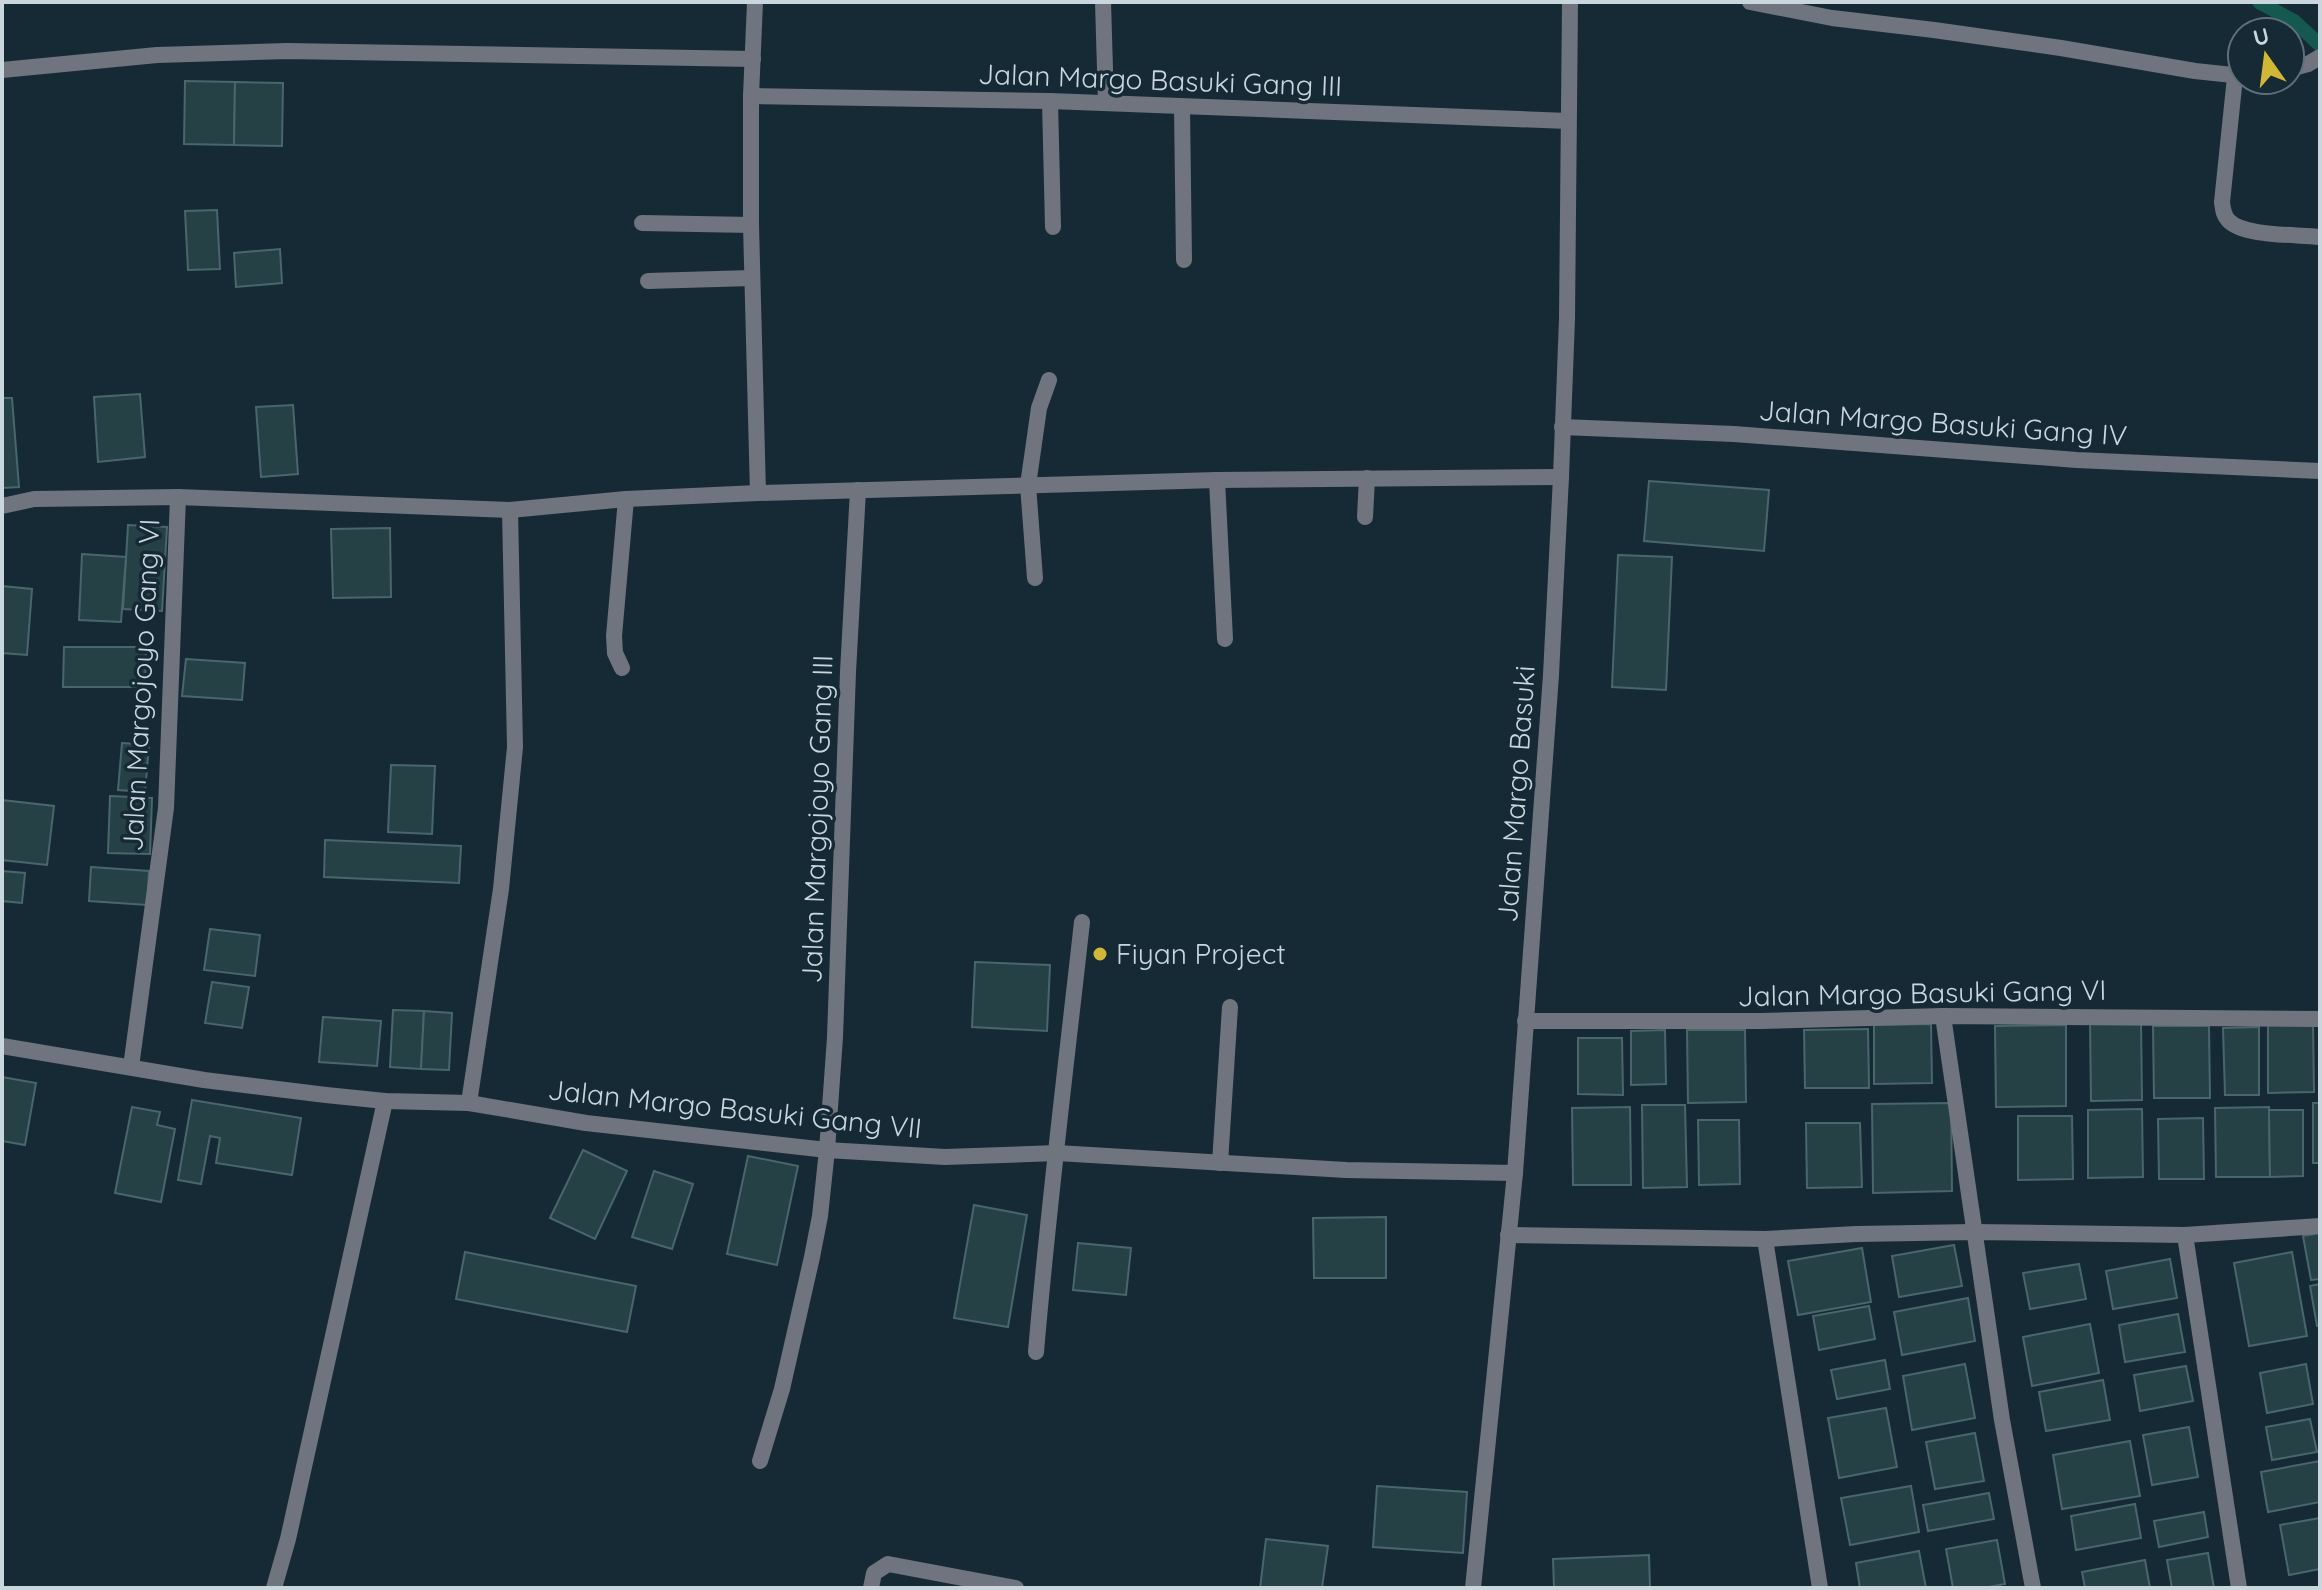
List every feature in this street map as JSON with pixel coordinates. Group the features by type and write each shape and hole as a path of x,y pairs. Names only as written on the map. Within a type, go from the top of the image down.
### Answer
{"street":[{"path":"755,2 751,225 758,493"},
{"path":"1103,2 1106,103"},
{"name":"Jalan Margo Basuki","path":"1473,1588 1515,1173 1550,690 1567,319 1570,2"},
{"path":"1750,2 1832,18 2061,48 2226,75"},
{"path":"2,70 157,55 287,51 753,59"},
{"name":"Jalan Margo Basuki Gang III","path":"751,96 1050,101 1568,121"},
{"path":"2236,96 2223,213 2229,222 2253,231 2320,237"},
{"path":"1050,101 1053,227"},
{"path":"1182,107 1184,260"},
{"path":"642,223 751,225"},
{"path":"648,281 752,278"},
{"path":"1035,578 1028,485 1039,408 1049,380"},
{"name":"Jalan Margo Basuki Gang IV","path":"1562,427 1734,434 2077,460 2320,471"},
{"path":"4,508 34,499 178,497 510,510 626,499 758,493 1217,480 1561,477"},
{"path":"1365,517 1367,478"},
{"path":"1217,480 1225,639"},
{"name":"Jalan Margojoyo Gang III","path":"760,1461 782,1389 812,1257 827,1150 835,1037 858,490"},
{"name":"Jalan Margojoyo Gang VI","path":"131,1067 166,808 178,497"},
{"path":"622,668 615,653 614,636 626,499"},
{"path":"469,1103 501,889 515,747 510,510"},
{"path":"1036,1352 1082,922"},
{"path":"1220,1163 1230,1007"},
{"path":"1943,1016 2002,1420 2033,1588"},
{"name":"Jalan Margo Basuki Gang VI","path":"1525,1021 1790,1021 1943,1016 2320,1019"},
{"name":"Jalan Margo Basuki Gang VII","path":"2,1046 204,1080 385,1101 469,1103 601,1125 827,1150 945,1157 1057,1153 1346,1170 1515,1173"},
{"path":"274,1588 288,1539 385,1101"},
{"path":"1508,1235 1765,1239 1974,1232 2185,1235 2320,1226"},
{"path":"2185,1235 2239,1588"},
{"path":"1765,1239 1820,1588"},
{"path":"871,1588 874,1573 888,1564 1016,1588"}],"building":[{"path":"185,81 235,82 234,145 184,144"},
{"path":"235,82 283,83 282,146 234,145"},
{"path":"217,210 220,269 188,270 185,211"},
{"path":"280,249 282,283 236,287 234,253"},
{"path":"140,394 145,457 98,462 94,397"},
{"path":"2,398 12,398 19,487 2,488"},
{"path":"293,405 298,474 261,477 256,407"},
{"path":"1649,481 1769,490 1764,551 1644,541"},
{"path":"128,525 167,527 162,611 123,609"},
{"path":"390,528 391,597 333,598 331,529"},
{"path":"82,554 126,557 121,622 79,620"},
{"path":"1618,555 1672,557 1666,690 1612,687"},
{"path":"2,586 32,589 27,655 2,653"},
{"path":"64,647 146,647 145,687 63,687"},
{"path":"186,659 245,663 242,700 182,696"},
{"path":"122,743 149,745 145,792 118,790"},
{"path":"391,765 435,766 432,834 388,832"},
{"path":"110,796 152,798 150,854 108,853"},
{"path":"2,800 54,806 47,865 2,860"},
{"path":"325,840 461,846 459,883 324,877"},
{"path":"91,867 149,871 147,905 89,901"},
{"path":"2,871 25,873 22,903 2,901"},
{"path":"210,929 260,935 255,976 204,970"},
{"path":"975,962 1050,965 1047,1031 972,1027"},
{"path":"212,982 249,987 242,1028 205,1023"},
{"path":"393,1010 424,1011 421,1069 390,1067"},
{"path":"424,1011 452,1013 449,1070 421,1069"},
{"path":"323,1017 381,1021 377,1066 319,1062"},
{"path":"2090,1021 2141,1021 2142,1100 2091,1101"},
{"path":"2268,1023 2313,1023 2314,1092 2268,1093"},
{"path":"1931,1024 1932,1083 1874,1084 1874,1025"},
{"path":"2066,1025 2066,1106 1996,1107 1995,1026"},
{"path":"2153,1026 2209,1026 2210,1098 2154,1098"},
{"path":"2259,1027 2259,1095 2225,1095 2223,1028"},
{"path":"1868,1029 1869,1088 1805,1088 1804,1030"},
{"path":"1665,1030 1666,1084 1631,1085 1631,1031"},
{"path":"1687,1030 1745,1030 1746,1102 1688,1103"},
{"path":"1578,1038 1622,1038 1623,1095 1578,1094"},
{"path":"2,1077 36,1083 25,1145 2,1141"},
{"path":"192,1100 301,1118 292,1175 216,1163 220,1138 210,1136 201,1184 178,1180"},
{"path":"1951,1103 1952,1191 1873,1193 1872,1104"},
{"path":"2313,1103 2320,1103 2320,1163 2313,1163"},
{"path":"1642,1105 1685,1105 1687,1187 1643,1188"},
{"path":"132,1107 160,1112 157,1125 175,1129 161,1202 115,1193"},
{"path":"1630,1107 1631,1185 1573,1185 1572,1108"},
{"path":"2269,1107 2270,1177 2216,1177 2215,1108"},
{"path":"2142,1109 2143,1177 2088,1178 2088,1110"},
{"path":"2269,1110 2303,1110 2303,1176 2270,1177"},
{"path":"2018,1116 2072,1116 2073,1179 2018,1180"},
{"path":"2203,1118 2204,1179 2159,1179 2158,1119"},
{"path":"1698,1120 1739,1120 1740,1184 1699,1185"},
{"path":"1806,1123 1860,1123 1862,1187 1807,1188"},
{"path":"583,1150 627,1171 595,1239 550,1218"},
{"path":"748,1156 798,1166 777,1265 727,1254"},
{"path":"654,1171 693,1184 672,1249 632,1237"},
{"path":"974,1205 1027,1215 1008,1327 954,1318"},
{"path":"1386,1217 1386,1278 1314,1278 1313,1218"},
{"path":"2320,1233 2320,1279 2311,1280 2303,1236"},
{"path":"1078,1243 1131,1248 1126,1295 1073,1290"},
{"path":"1954,1245 1962,1286 1899,1297 1892,1256"},
{"path":"1862,1248 1871,1302 1798,1315 1788,1261"},
{"path":"465,1252 636,1286 627,1332 456,1299"},
{"path":"2292,1252 2307,1336 2249,1346 2234,1263"},
{"path":"2170,1259 2177,1298 2113,1309 2106,1271"},
{"path":"2079,1264 2086,1299 2030,1309 2023,1273"},
{"path":"2320,1284 2320,1325 2317,1326 2310,1286"},
{"path":"1968,1298 1975,1341 1902,1355 1894,1312"},
{"path":"1869,1306 1875,1339 1819,1350 1813,1316"},
{"path":"2178,1314 2185,1352 2125,1362 2119,1325"},
{"path":"2090,1324 2099,1373 2032,1386 2023,1337"},
{"path":"1885,1360 1890,1389 1837,1399 1831,1370"},
{"path":"1965,1364 1975,1418 1912,1430 1903,1376"},
{"path":"2306,1364 2313,1404 2267,1413 2260,1373"},
{"path":"2186,1366 2193,1401 2140,1411 2134,1375"},
{"path":"2103,1380 2110,1420 2046,1431 2039,1392"},
{"path":"1886,1408 1897,1467 1839,1478 1828,1418"},
{"path":"2310,1419 2317,1452 2272,1460 2266,1427"},
{"path":"2189,1427 2198,1477 2152,1485 2143,1435"},
{"path":"1975,1433 1984,1481 1935,1489 1926,1442"},
{"path":"2130,1441 2140,1496 2062,1509 2053,1455"},
{"path":"2320,1461 2320,1502 2268,1512 2261,1472"},
{"path":"1377,1486 1467,1492 1463,1553 1373,1547"},
{"path":"1911,1486 1919,1532 1850,1545 1841,1498"},
{"path":"1989,1493 1994,1519 1928,1531 1923,1505"},
{"path":"2135,1504 2141,1538 2076,1550 2071,1516"},
{"path":"2204,1512 2208,1537 2159,1547 2154,1521"},
{"path":"2320,1518 2320,1569 2289,1575 2280,1525"},
{"path":"1266,1539 1328,1546 1322,1588 1260,1588"},
{"path":"1997,1540 2005,1584 1953,1588 1946,1549"},
{"path":"1919,1551 1926,1588 1860,1588 1856,1563"},
{"path":"2208,1553 2214,1588 2172,1588 2167,1560"},
{"path":"1649,1555 1650,1588 1554,1588 1553,1559"},
{"path":"2145,1560 2150,1588 2085,1588 2082,1572"}],"waterway":[{"path":"2259,2 2294,21 2320,45"}],"place":[{"name":"Fiyan Project","path":"1100,954"}]}
